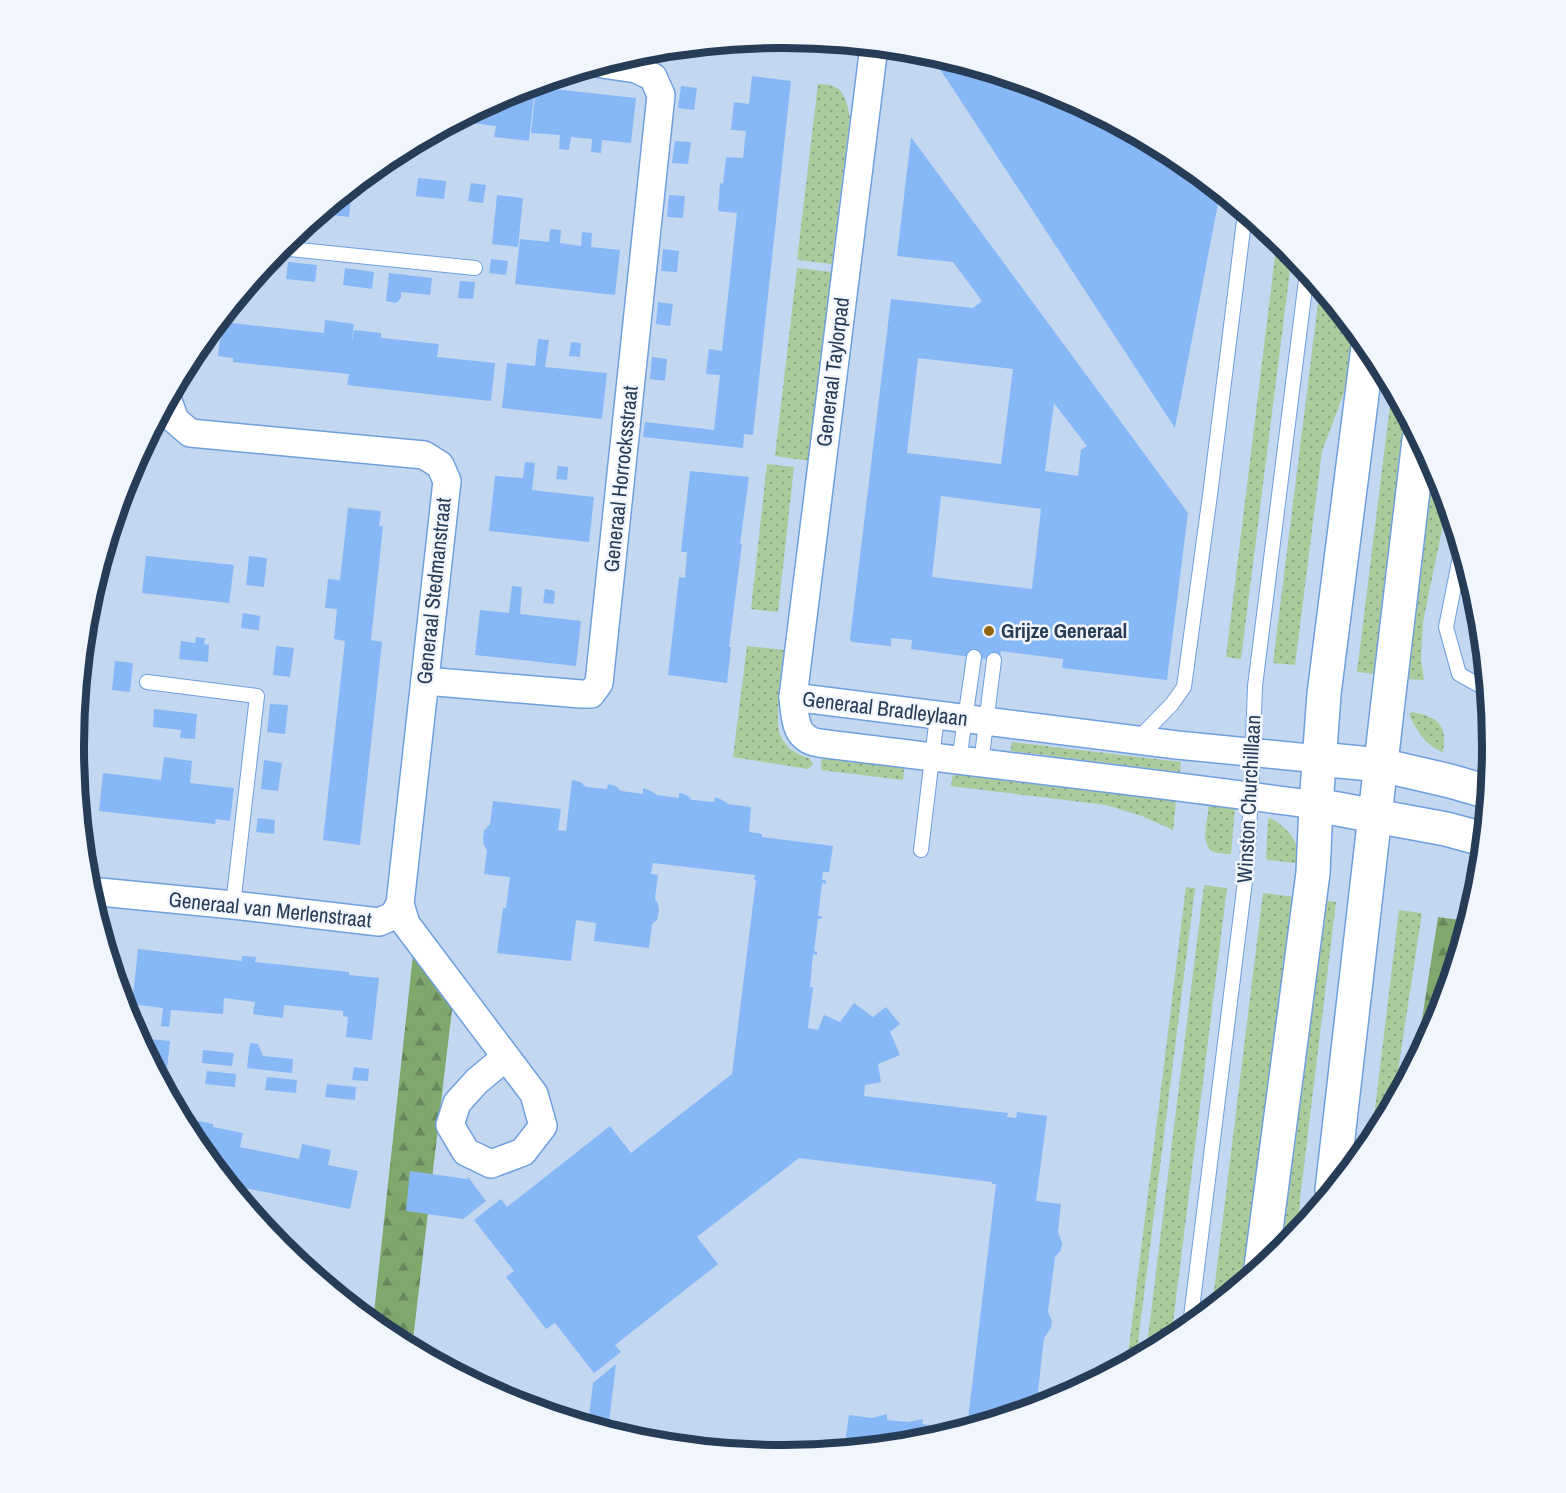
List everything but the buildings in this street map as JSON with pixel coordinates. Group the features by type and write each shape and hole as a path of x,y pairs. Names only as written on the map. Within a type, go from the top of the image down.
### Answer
{"main road":[{"path":"1264,1253 1313,873 1319,759 1327,673 1366,362"},
{"path":"1334,1176 1417,456"},
{"path":"1319,759 1381,765 1480,790"},
{"path":"1316,805 1446,829 1476,837"}],"street":[{"name":"Generaal Taylorpad","path":"793,697 873,54"},
{"name":"Generaal Horrocksstraat","path":"424,681 581,694 591,694 599,683 661,95 653,77 636,69 622,67"},
{"name":"Generaal Stedmanstraat","path":"171,410 175,420 190,433 424,455 440,465 447,480 400,904"},
{"name":"Generaal Bradleylaan","path":"1316,805 813,742 802,735 797,726 793,697 1137,740 1319,759"},
{"name":"Generaal van Merlenstraat","path":"100,892 379,922 393,916 400,904"},
{"name":"Generaal van Merlenstraat","path":"400,904 406,924 506,1057"}],"lane":[{"path":"1137,740 1172,704 1184,687 1244,221"},
{"path":"293,249 475,268"},
{"name":"Winston Churchilllaan","path":"1192,1313 1247,865 1256,686 1306,283"},
{"path":"1458,566 1446,627 1459,674 1479,685"},
{"path":"970,762 976,721 974,657"},
{"path":"970,762 976,721 994,660"},
{"path":"147,682 257,696 233,905"},
{"path":"921,850 937,716"}],"green space":[{"path":"818,84 833,86 842,92 850,117 832,264 797,260"},
{"path":"1276,252 1290,267 1241,659 1226,657"},
{"path":"797,268 832,272 809,461 775,456"},
{"path":"1319,299 1351,341 1345,390 1322,451 1295,665 1273,663"},
{"path":"1391,402 1406,433 1376,674 1357,672"},
{"path":"767,464 794,467 778,612 751,609"},
{"path":"1431,486 1444,521 1423,622 1421,660 1424,680 1406,679"},
{"path":"747,646 784,650 778,728 782,740 788,747 809,758 813,764 808,769 733,757"},
{"path":"1411,712 1433,719 1442,728 1444,742 1442,752 1422,736 1409,714"},
{"path":"1012,742 1181,762 1180,772 1010,751"},
{"path":"822,758 904,768 903,780 821,770"},
{"path":"953,774 1176,801 1173,830 1142,816 1106,805 951,786"},
{"path":"1209,805 1235,808 1231,854 1216,853 1208,847 1206,823"},
{"path":"1268,819 1282,826 1295,842 1299,862 1266,858"},
{"path":"1204,885 1227,888 1173,1326 1147,1342"},
{"path":"1186,887 1195,888 1137,1348 1128,1353"},
{"path":"1263,893 1296,897 1252,1264 1213,1297"},
{"path":"1325,901 1336,902 1299,1217 1283,1233"},
{"path":"1399,910 1422,913 1397,1079 1374,1119"},
{"path":"1438,917 1460,920 1444,971 1420,1031"},
{"path":"413,955 453,1001 413,1338 374,1312"}],"place":[{"name":"Grijze Generaal","path":"989,631"}]}
